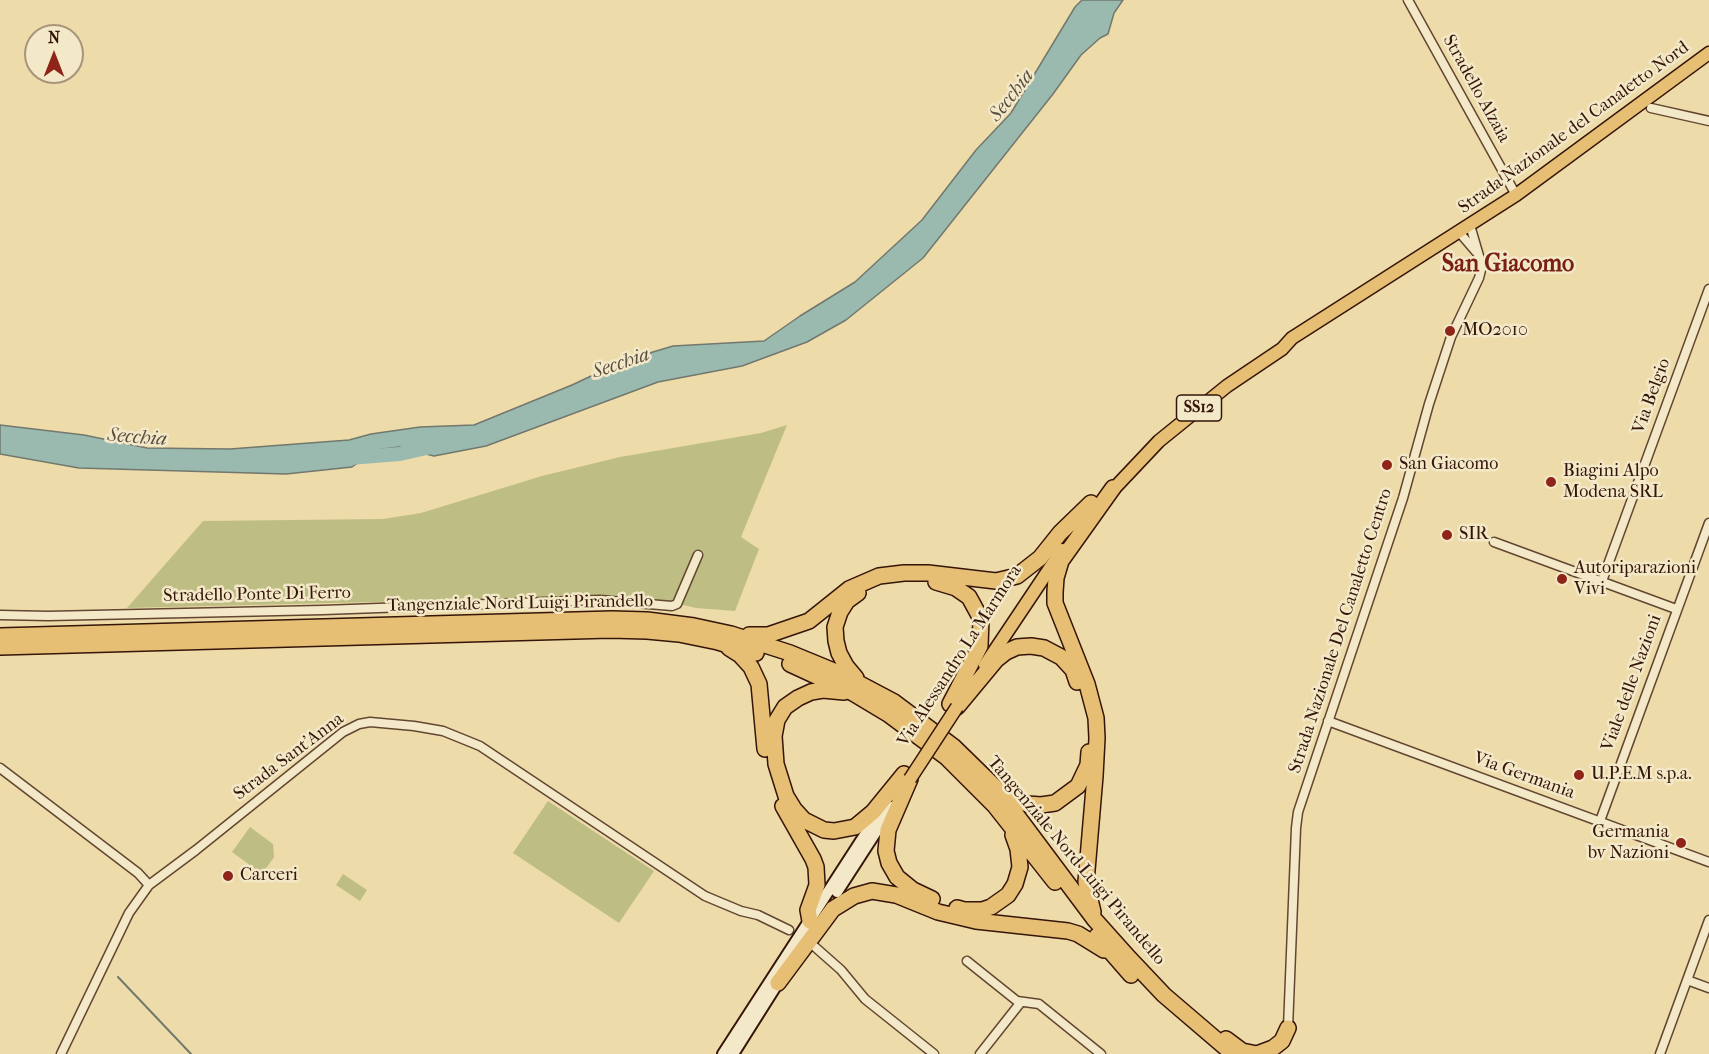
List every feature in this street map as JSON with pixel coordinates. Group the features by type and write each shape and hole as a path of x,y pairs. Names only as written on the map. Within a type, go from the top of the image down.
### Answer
{"highway":[{"path":"1095,920 1086,882 1095,776 1096,718 1087,684 1056,603 1055,592 1061,561 1113,488"},
{"path":"718,637 768,635 808,621 849,589 879,576 928,573 996,581 1007,580 1029,568 1091,503"},
{"path":"907,777 865,820 845,830 824,830 815,827 804,820 786,796 776,764 774,736 777,720 785,707 811,692 857,689 836,641 836,627 840,612 847,601 860,591 874,585 913,581 938,583 956,588 969,597 981,619 980,646 954,705"},
{"name":"Tangenziale Nord Luigi Pirandello","path":"0,636 612,619 670,622 718,637 790,653 841,674 857,689 946,757 1007,821 1112,955 1158,1002 1217,1054"},
{"name":"Tangenziale Nord Luigi Pirandello","path":"0,647 610,630 718,637"},
{"path":"718,637 751,667 759,684 765,748 772,783 778,799 816,867 817,885 808,910 810,921"},
{"path":"954,705 996,660 1006,652 1017,648 1031,646 1044,648 1061,657 1073,670 1083,695 1089,737 1088,765 1078,786 1055,803 1041,806 1027,804 997,789"},
{"name":"Tangenziale Nord Luigi Pirandello","path":"857,689 894,702 954,747 997,789 1095,920 1164,995 1233,1054"},
{"path":"907,777 885,842 889,863 897,877 913,890 939,902 964,910 982,910 991,907 1008,895 1015,884 1020,867 1016,840 1007,821"},
{"path":"778,983 833,909 854,896 872,891 896,895 938,912 976,921 1068,931 1078,934 1112,955"},
{"path":"1186,1015 1199,1017 1242,1051 1257,1054 1282,1041 1288,1028"}],"main road":[{"name":"Strada Nazionale del Canaletto Nord","path":"1459,232 1516,195 1709,53"},
{"name":"Via Alessandro La Marmora","path":"723,1054 954,705 1048,556 1091,503 1153,437 1223,379 1278,342 1292,338 1459,232"},
{"name":"Via Alessandro La Marmora","path":"954,705 1055,560 1113,488 1159,441 1227,386 1282,349 1292,338"},
{"name":"Via Alessandro La Marmora","path":"733,1054 907,777"}],"street":[{"name":"Stradello Alzaia","path":"1408,0 1516,195"},
{"path":"1651,108 1709,121"},
{"name":"Strada Nazionale Del Canaletto Centro","path":"1288,1028 1297,819 1403,498 1451,338 1479,278 1482,266 1470,225"},
{"path":"1459,232 1479,256"},
{"name":"Via Belgio","path":"1602,581 1709,289"},
{"name":"Viale delle Nazioni","path":"1600,821 1709,523"},
{"path":"1494,542 1676,609"},
{"name":"Stradello Ponte Di Ferro","path":"0,615 311,610 600,600 672,606 677,604 698,555"},
{"name":"Via Germania","path":"1328,721 1709,862"},
{"name":"Strada Sant'Anna","path":"61,1054 129,913 149,885 343,732 359,724 383,722 443,731 480,746 705,896 741,911 758,915 789,930"},
{"path":"0,768 138,873 149,885"},
{"path":"1660,1054 1709,920"},
{"path":"815,947 841,970 865,999 934,1054"},
{"path":"967,961 1021,1002 1039,1004 1101,1054"},
{"path":"1687,980 1709,988"},
{"path":"980,1054 1021,1002"}],"green space":[{"path":"787,425 741,537 759,549 735,611 696,608 666,601 625,596 596,595 127,608 203,521 383,519 421,513 542,476 620,457 761,433"},
{"path":"548,801 654,871 619,923 513,853"},
{"path":"250,827 273,844 274,857 262,874 232,852"},
{"path":"343,874 367,890 360,901 336,885"}],"water":[{"path":"1082,0 1123,0 1114,13 1108,34 1081,55 1053,94 923,258 846,320 807,342 742,366 658,382 486,446 434,456 399,447 376,450 352,467 286,474 79,468 0,454 0,425 84,435 147,448 230,449 349,440 371,434 420,427 474,425 572,385 623,361 673,346 764,341 855,282 922,220 976,150 1011,113 1075,7"}],"waterway":[{"name":"Secchia","path":"349,458 400,454 431,447"},
{"path":"118,977 191,1054"}],"place":[{"name":"MO2010","path":"1450,331"},
{"name":"San Giacomo","path":"1387,465"},
{"name":"Biagini Alpo Modena SRL","path":"1551,482"},
{"name":"SIR","path":"1447,535"},
{"name":"Autoriparazioni Vivi","path":"1562,579"},
{"name":"U.P.E.M s.p.a.","path":"1579,775"},
{"name":"Germania bv Nazioni","path":"1681,843"},
{"name":"Carceri","path":"228,876"}],"district":[{"name":"San Giacomo","path":"1508,265"}]}
